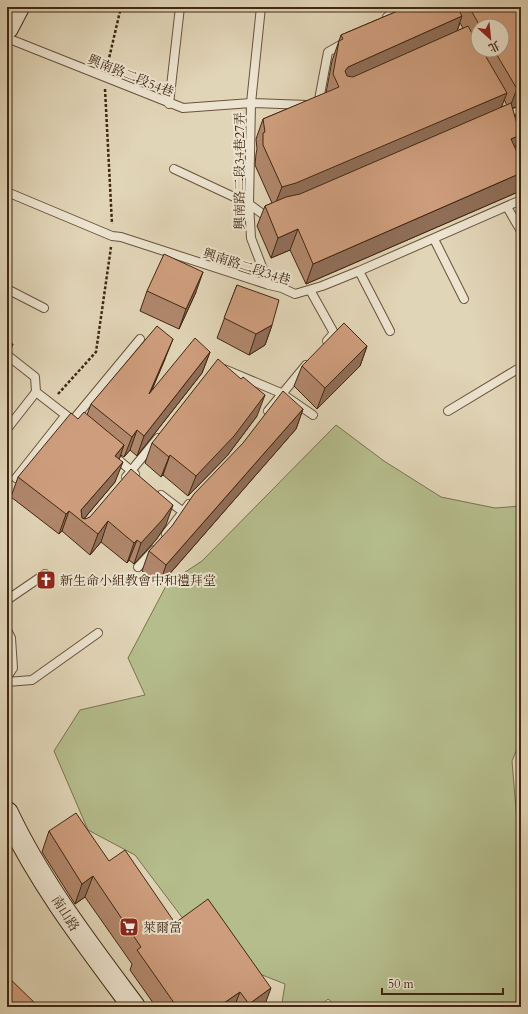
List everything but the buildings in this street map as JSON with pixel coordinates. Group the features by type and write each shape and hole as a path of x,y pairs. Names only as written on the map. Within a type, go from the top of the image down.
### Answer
{"street":[{"path":"7,28 18,7"},
{"name":"南山路","path":"7,814 26,851 81,937 134,1007"}],"lane":[{"path":"169,104 180,7"},
{"name":"興南路二段34巷27弄","path":"261,7 251,102 248,204 251,238 269,285"},
{"path":"383,19 403,7"},
{"name":"興南路二段54巷","path":"7,38 169,104 183,108 251,102 318,106 328,52 349,40"},
{"path":"494,122 508,120 521,110"},
{"path":"508,120 521,166"},
{"path":"174,169 248,204 264,215 277,212"},
{"name":"興南路二段34巷","path":"7,192 112,236 121,237 282,288 295,294 310,290 359,271 521,200"},
{"path":"507,207 521,231"},
{"path":"434,239 464,299"},
{"path":"359,271 390,331"},
{"path":"7,290 44,308"},
{"path":"310,290 334,334 323,345"},
{"path":"73,420 140,339"},
{"path":"7,355 35,377 36,392 7,429"},
{"path":"263,417 281,393 313,357"},
{"path":"216,366 281,393 313,415"},
{"path":"448,412 521,367"},
{"path":"36,392 85,430"},
{"path":"16,478 65,416"},
{"path":"122,483 164,429"},
{"path":"108,451 143,480"},
{"path":"154,489 182,511"},
{"path":"138,567 160,543 182,511 193,500"},
{"path":"7,600 45,574"},
{"path":"7,630 11,638 13,668 7,677"},
{"path":"7,682 32,680 98,633"}],"green space":[{"path":"336,425 384,461 441,497 495,508 521,506 521,739 512,761 519,846 521,848 521,1007 338,1007 328,999 319,1007 287,1007 282,1003 285,984 219,958 184,920 135,855 88,830 54,751 80,710 145,695 128,658 167,584 202,561"}],"place":[{"name":"新生命小組教會中和禮拜堂","path":"46,580"},
{"name":"萊爾富","path":"129,927"}]}
